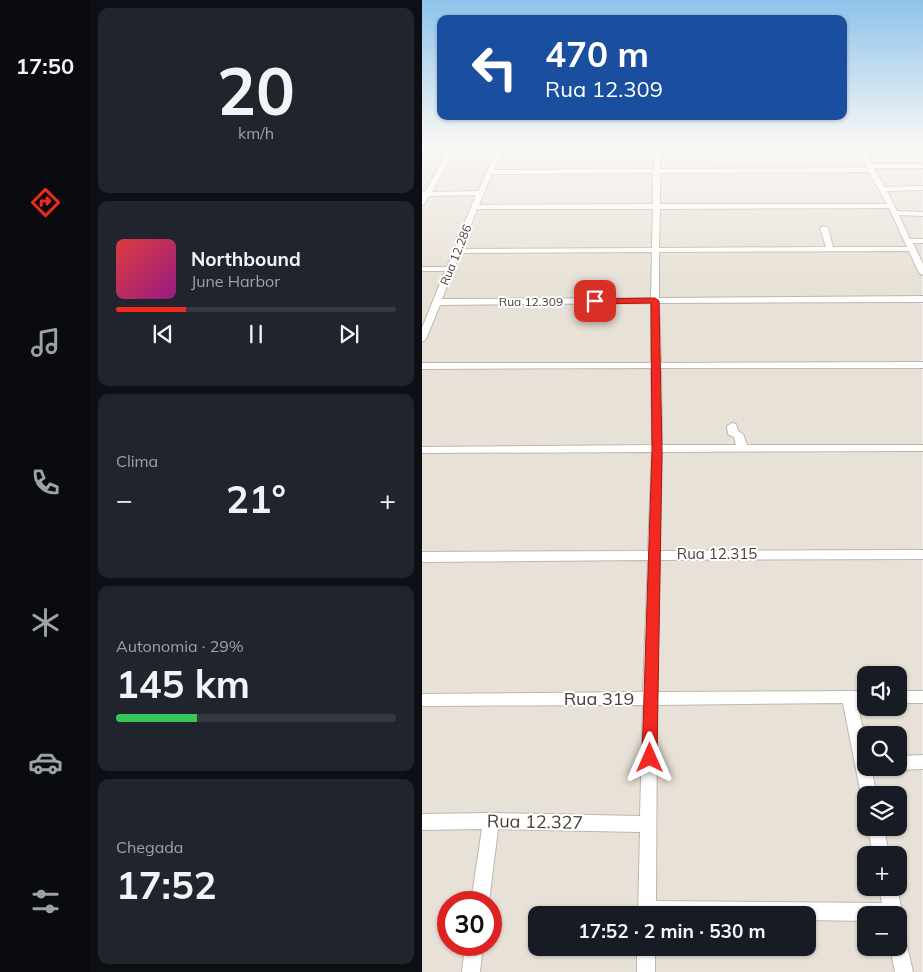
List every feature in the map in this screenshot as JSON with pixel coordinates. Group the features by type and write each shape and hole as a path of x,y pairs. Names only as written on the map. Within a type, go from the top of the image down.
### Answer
{"street":[{"path":"647,906 650,698 657,450 655,301 656,190"},
{"path":"884,190 922,273"},
{"path":"422,203 424,194 480,193"},
{"name":"Rua 12.286","path":"422,339 480,193"},
{"path":"474,208 890,206"},
{"path":"895,213 922,214"},
{"path":"824,228 830,249"},
{"path":"458,251 830,249 910,245 922,241"},
{"path":"422,269 451,269"},
{"name":"Rua 12.309","path":"437,302 922,299"},
{"path":"422,366 922,364"},
{"path":"732,426 733,434 738,434 742,447"},
{"path":"422,450 657,450 742,447 922,448"},
{"name":"Rua 12.315","path":"422,557 654,554 922,554"},
{"path":"907,697 922,697"},
{"path":"849,698 857,731"},
{"name":"Rua 319","path":"422,700 857,698"},
{"path":"907,763 922,762"},
{"path":"481,891 491,821"},
{"name":"Rua 12.327","path":"422,822 491,821 648,824"},
{"path":"816,913 857,913"},
{"path":"471,972 473,956"},
{"path":"646,956 646,972"},
{"path":"901,956 904,972"}],"shaded area":[{"path":"422,190 922,190 922,972 422,972"}],"route":[{"path":"595,301 655,301 657,450 650,758"}]}
